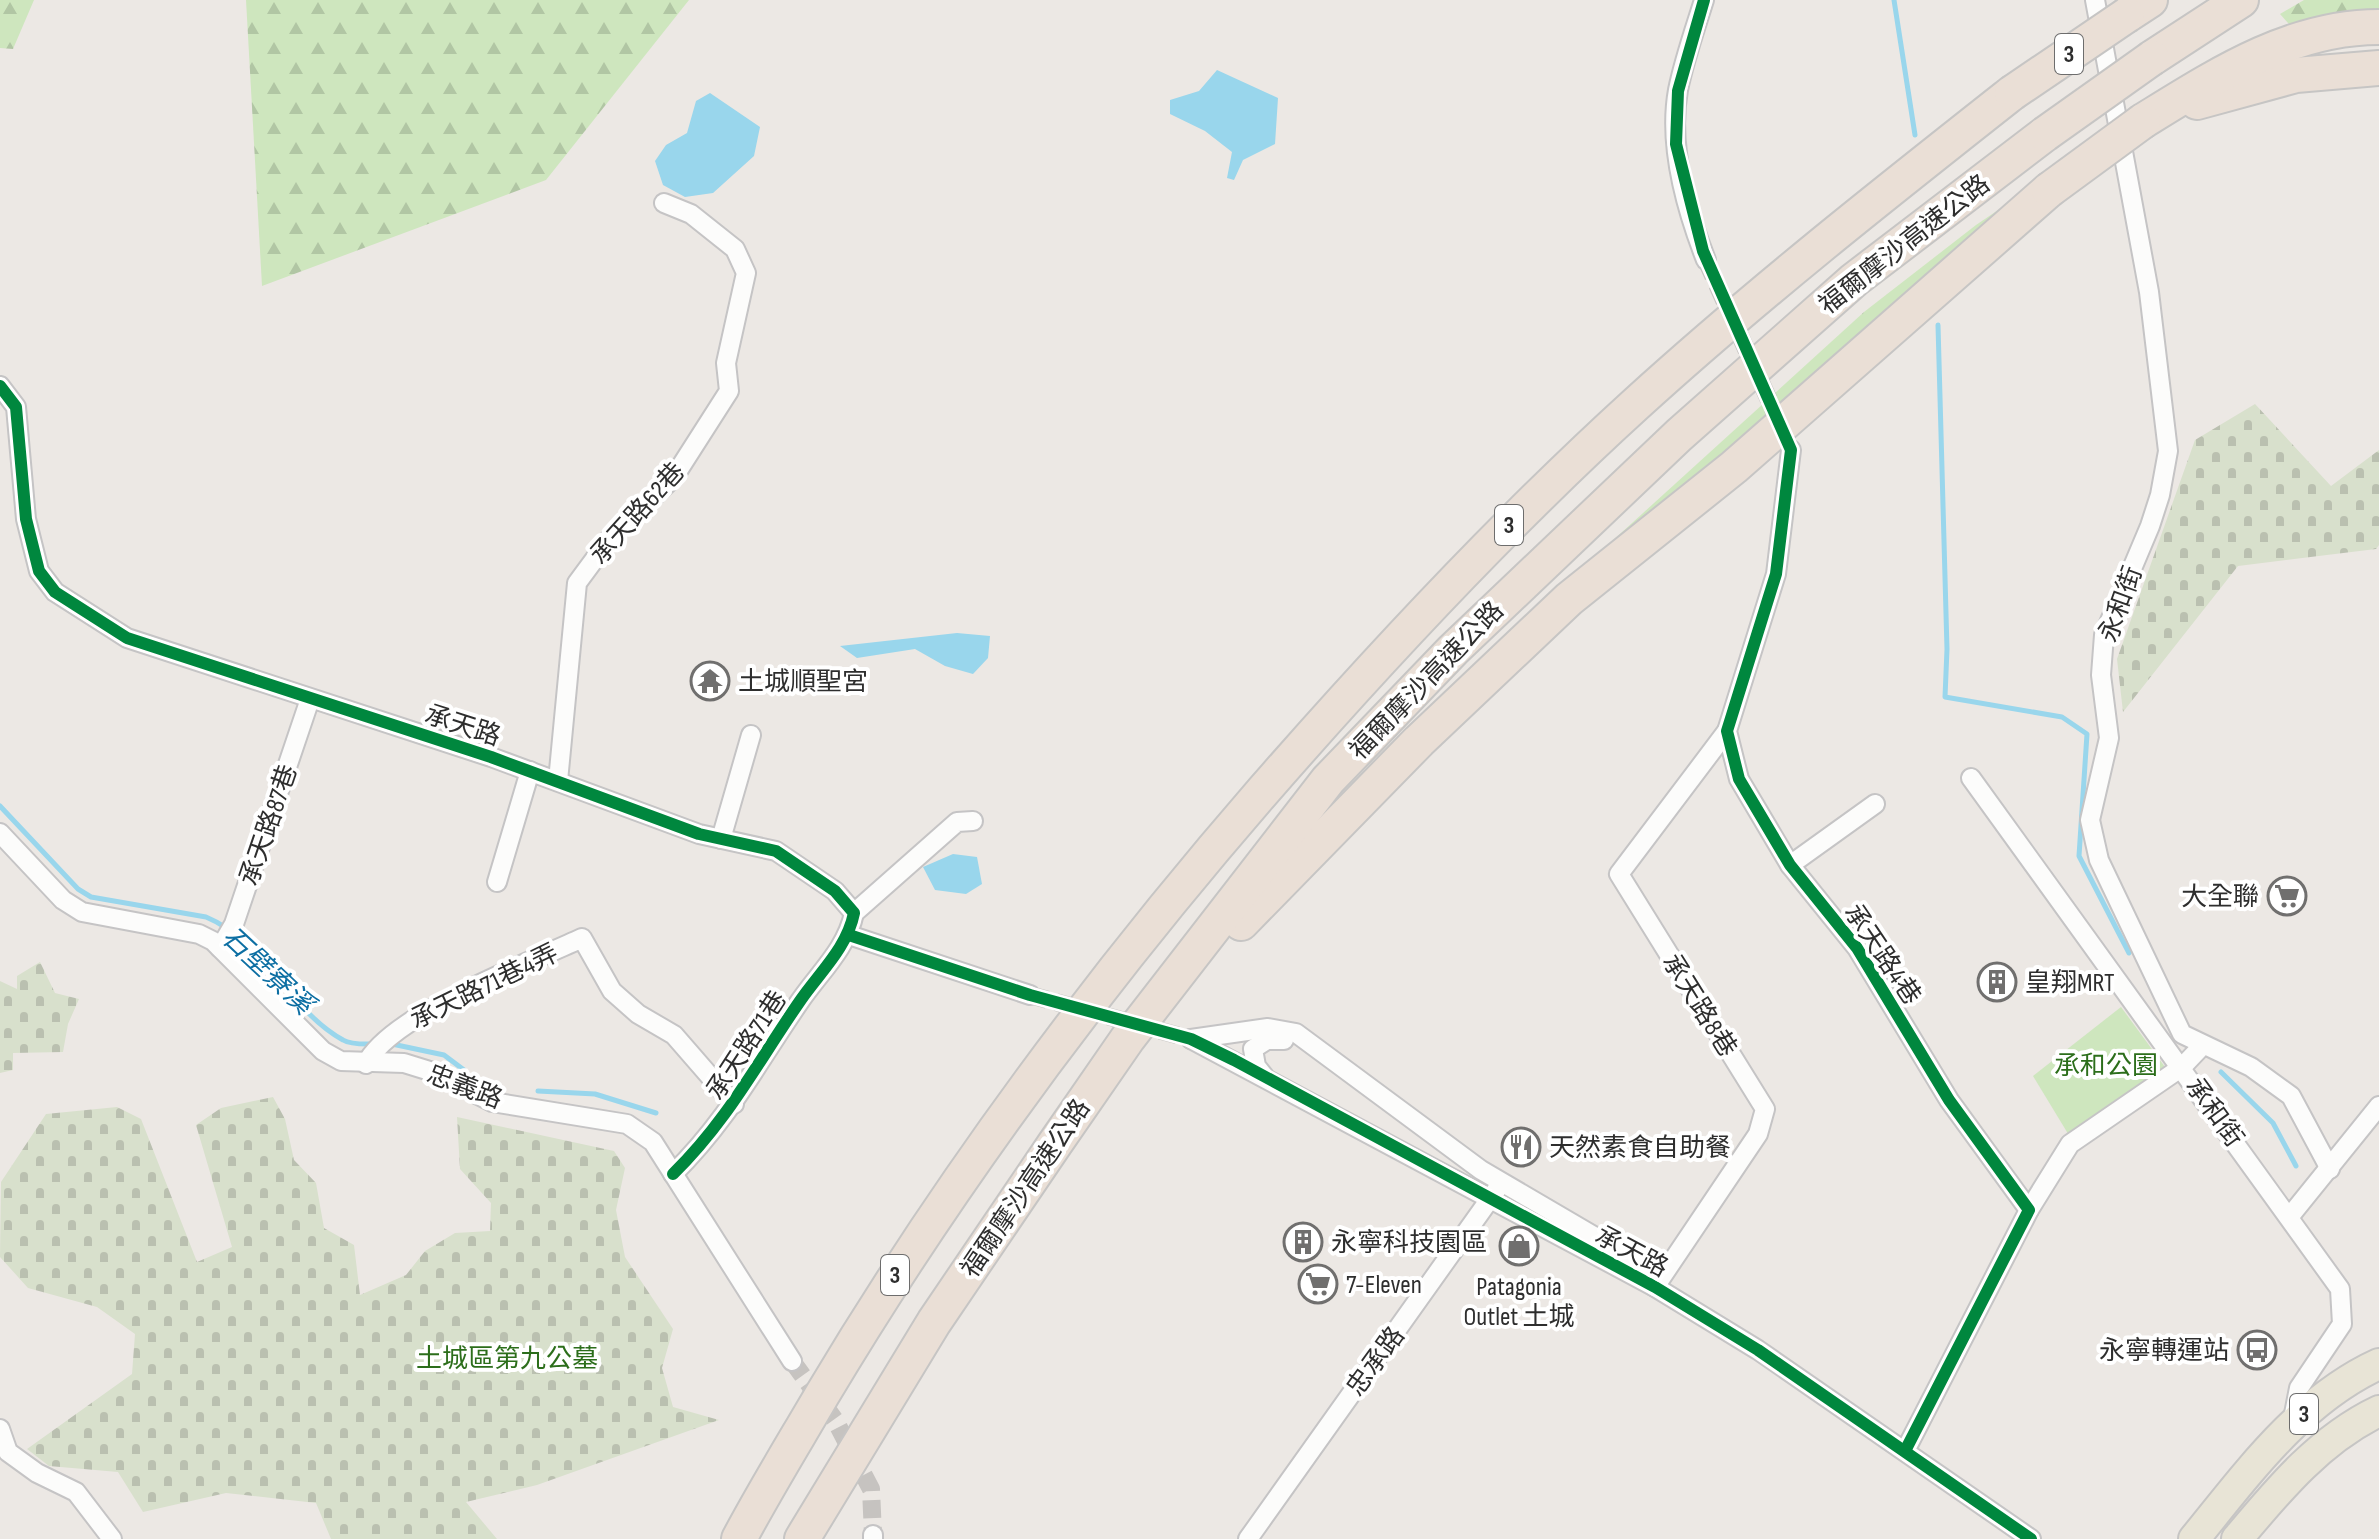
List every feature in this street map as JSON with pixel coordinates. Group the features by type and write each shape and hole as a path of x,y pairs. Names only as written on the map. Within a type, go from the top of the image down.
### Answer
{"highway":[{"name":"福爾摩沙高速公路","path":"802,1539 934,1322 1149,1013 1328,780 1453,650 1679,435 1854,280 2045,134 2241,0"},
{"name":"福爾摩沙高速公路","path":"739,1539 884,1292 1004,1114 1167,901 1423,612 1637,403 1822,243 2012,93 2138,7"},
{"path":"1149,1013 1419,741 1569,599 1734,467 2049,190 2143,121 2230,68 2287,43 2350,27 2379,27"},
{"path":"2143,121 2222,94 2296,75 2379,68"}],"main road":[{"name":"3","path":"2194,1539 2292,1424 2343,1384 2379,1364"},
{"name":"3","path":"2237,1539 2275,1494 2324,1445 2379,1411"},
{"path":"2249,1471 2275,1494"}],"street":[{"path":"1704,0 1678,91 1676,144 1688,201 1706,260"},
{"name":"永和街","path":"2095,0 2149,292 2168,451 2150,526 2104,635 2101,675 2109,738 2090,820 2099,860 2182,1034 2251,1067 2291,1096 2330,1169"},
{"name":"承天路62巷","path":"558,781 577,583 611,537 674,477 729,391 726,363 746,273 735,249 691,214 664,203"},
{"name":"承天路","path":"0,386 16,407 20,476 32,554 39,571 55,592 127,638 530,771 721,839 776,851 835,891 854,913"},
{"path":"1727,731 1776,574 1791,450"},
{"name":"承天路87巷","path":"227,937 310,699"},
{"name":"承天路4巷","path":"1727,731 1739,779 1790,865 1857,948 1949,1100 2029,1210"},
{"name":"承天路8巷","path":"1655,1287 1758,1134 1765,1109 1619,874 1727,731"},
{"path":"721,839 751,735"},
{"path":"497,882 530,771"},
{"name":"承和街","path":"1971,778 2340,1289 2344,1312 2342,1324 2299,1388 2292,1424"},
{"path":"1790,865 1875,804"},
{"path":"973,821 957,822 854,913 849,935 1030,995"},
{"name":"忠義路","path":"0,833 63,900 82,912 227,937 323,1051 341,1061 369,1058 404,1063 433,1072 492,1102 627,1124 653,1142 792,1361"},
{"name":"承天路71巷","path":"673,1174 710,1138 799,1002 849,935"},
{"name":"承天路71巷4弄","path":"369,1058 406,1023 582,938 612,991 638,1014 674,1035 734,1104"},
{"name":"承天路","path":"1655,1287 1650,1269 1481,1170 1296,1033 1268,1028 1191,1039 1655,1287 1758,1350 2031,1539"},
{"path":"1234,1060 1239,1044 1249,1032"},
{"path":"1264,1076 1256,1066 1253,1049 1267,1040 1292,1042 1327,1057"},
{"path":"1905,1451 2029,1210 2070,1144 2182,1067 2203,1045"},
{"path":"2290,1216 2379,1106"},
{"name":"忠承路","path":"1248,1539 1502,1182"},
{"path":"0,1429 8,1452 37,1473 76,1492 112,1539"}],"green space":[{"path":"0,0 34,0 13,49 0,48"},
{"path":"246,0 689,0 546,180 262,286"},
{"path":"2304,0 2379,0 2379,17 2296,32 2280,14"},
{"path":"2084,152 1748,438 1576,574 1864,312 1976,225"},
{"path":"2255,404 2331,486 2379,450 2379,545 2376,549 2238,566 2123,712 2117,659 2195,440"},
{"path":"40,962 55,993 79,999 68,1024 63,1052 13,1053 13,1070 0,1073 0,981 17,989 17,976"},
{"name":"承和公園","path":"2121,1007 2165,1067 2070,1137 2033,1076"},
{"name":"土城區第九公墓","path":"273,1097 285,1119 294,1160 316,1183 324,1228 354,1245 360,1295 406,1275 425,1251 455,1233 490,1231 491,1203 460,1169 457,1117 614,1151 625,1168 616,1210 625,1257 673,1329 662,1368 673,1407 719,1420 537,1485 466,1502 497,1539 331,1539 316,1503 226,1493 143,1512 118,1472 49,1466 27,1449 132,1374 135,1334 97,1307 28,1288 0,1257 1,1182 46,1114 117,1107 141,1119 197,1262 232,1247 196,1125 221,1108"}],"water":[{"path":"1217,70 1278,98 1275,144 1243,160 1234,180 1227,178 1232,152 1205,131 1170,114 1170,100 1199,91"},
{"path":"710,93 760,127 754,156 713,193 685,197 663,185 655,161 666,145 687,133 696,101"},
{"path":"957,633 990,636 988,658 973,674 945,666 915,649 857,658 840,646"},
{"path":"953,854 977,857 982,884 966,894 935,890 923,867"}],"waterway":[{"path":"1894,0 1915,135"},
{"path":"1938,325 1947,649 1945,697 2062,717 2087,734 2079,856 2129,953"},
{"name":"石壁寮溪","path":"0,806 78,889 91,897 206,917 244,942 324,1027 346,1042 374,1044"},
{"name":"石壁寮溪","path":"392,1044 444,1055 464,1070"},
{"path":"2221,1072 2273,1123 2296,1166"},
{"name":"石壁寮溪","path":"538,1091 595,1094 656,1113"}],"tunnel":[{"path":"1706,260 1782,429"},
{"path":"1030,995 1191,1039"},
{"path":"792,1361 835,1420 871,1489 873,1535"}],"cycle path":[{"path":"1704,0 1678,91 1676,144 1703,251 1791,450 1776,574 1727,731 1739,779 1790,865 1857,948 1949,1100 2029,1210 1905,1451"},
{"path":"0,386 16,407 26,519 39,571 55,592 127,638 491,757 699,834 776,851 835,891 854,913 839,949 710,1133 673,1174"},
{"path":"849,935 1030,995 1191,1039 1234,1060 1655,1287 1758,1350 2031,1539"}],"place":[{"name":"土城順聖宮","path":"710,681"},
{"name":"大全聯","path":"2287,896"},
{"name":"皇翔MRT","path":"1997,982"},
{"name":"天然素食自助餐","path":"1521,1147"},
{"name":"永寧科技園區","path":"1303,1242"},
{"name":"Patagonia Outlet 土城","path":"1519,1246"},
{"name":"7-Eleven","path":"1318,1284"},
{"name":"永寧轉運站","path":"2257,1350"}]}
